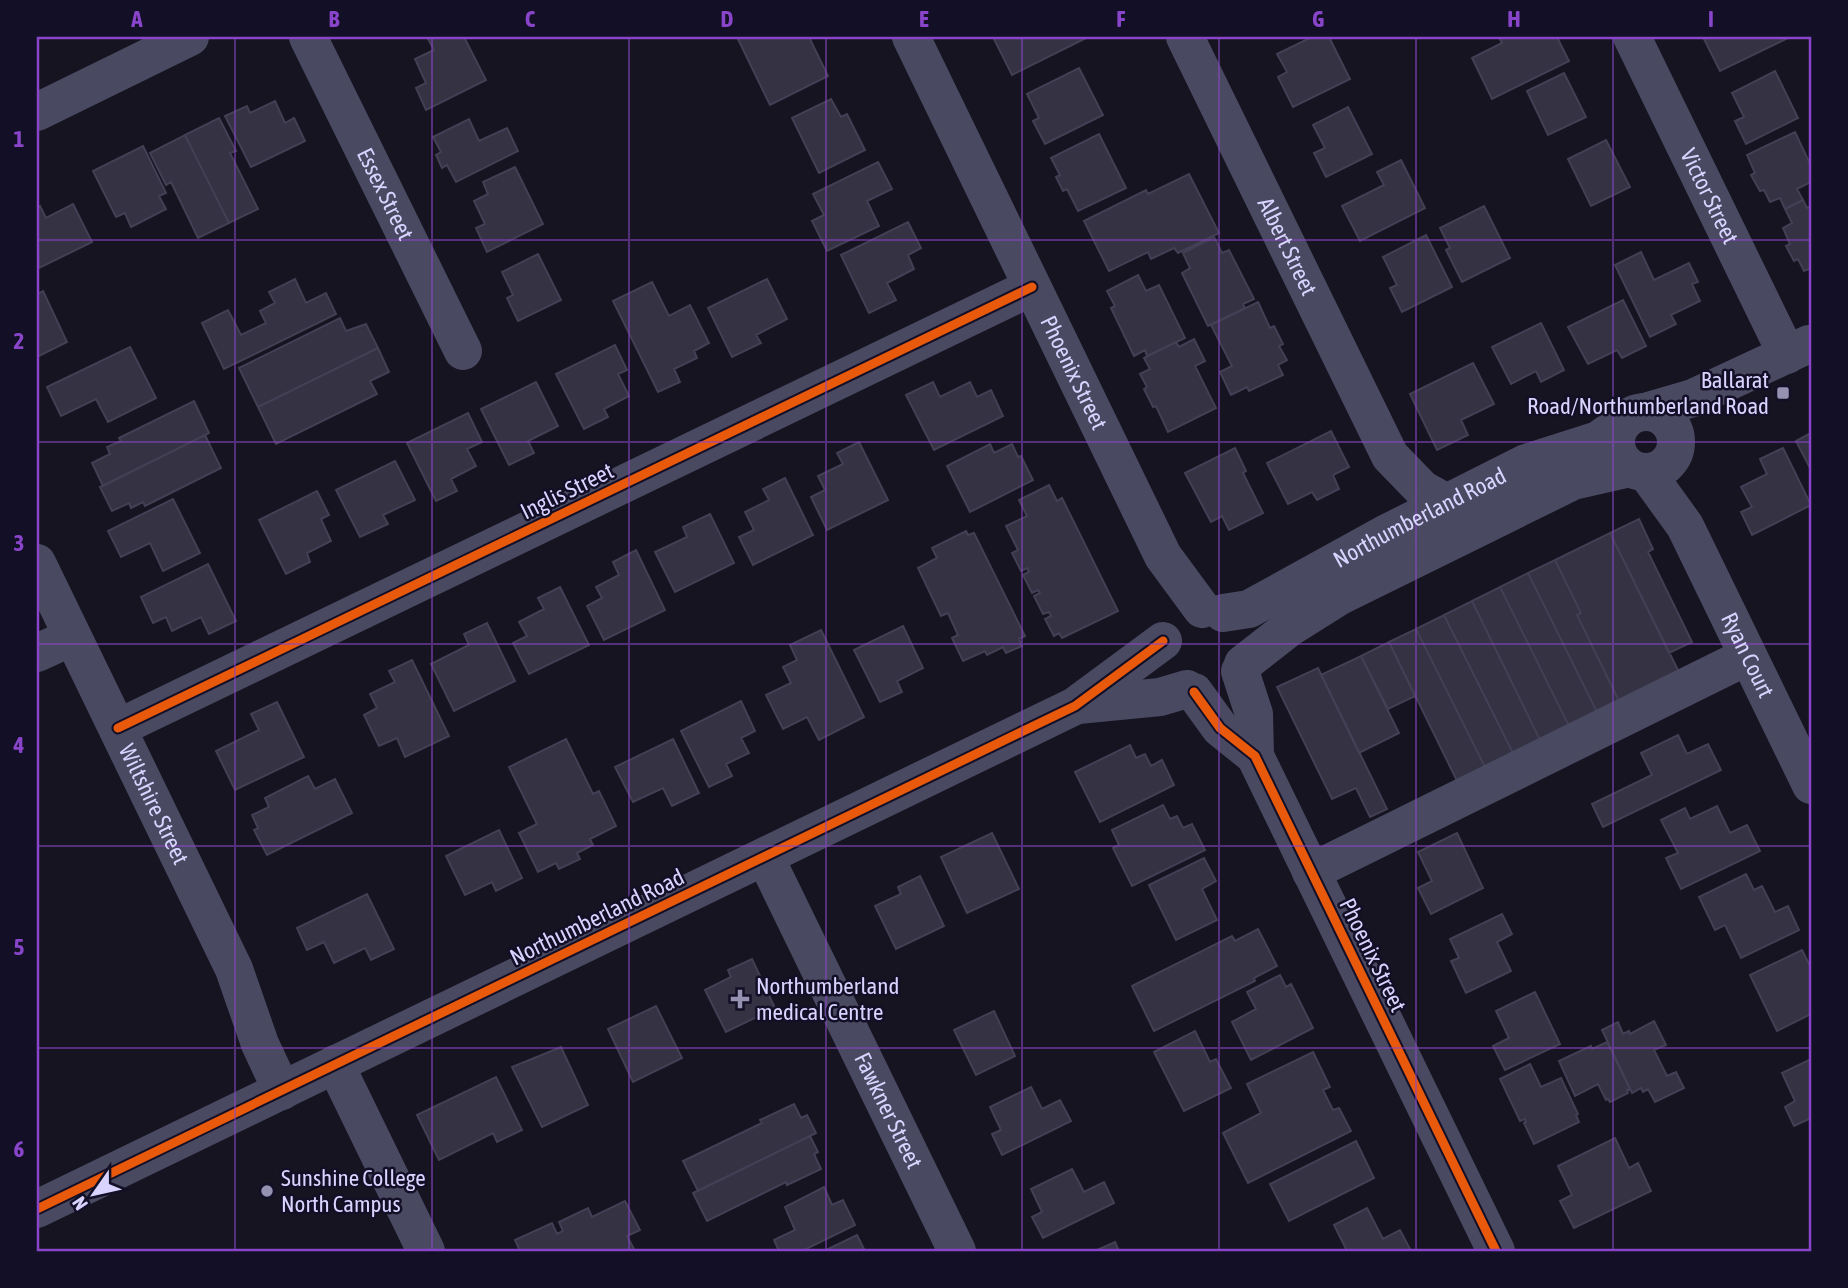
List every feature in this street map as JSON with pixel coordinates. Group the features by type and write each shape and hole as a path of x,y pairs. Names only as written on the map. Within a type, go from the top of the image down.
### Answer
{"street":[{"path":"37,112 190,37"},
{"name":"Essex Street","path":"309,37 463,351"},
{"name":"Phoenix Street","path":"911,37 1163,556 1191,620"},
{"name":"Albert Street","path":"1185,37 1390,456 1422,489 1447,503"},
{"name":"Victor Street","path":"1632,37 1799,349"},
{"name":"Inglis Street","path":"118,728 1032,287"},
{"path":"1654,464 1799,349"},
{"name":"Northumberland Road","path":"37,1209 1076,706 1191,620 1249,609 1387,533 1525,463 1598,440 1633,418 1693,398 1799,349"},
{"path":"1656,414 1667,420 1674,431 1676,443 1654,464 1618,453 1617,434 1633,418 1656,414"},
{"name":"Albert Street","path":"1387,533 1395,509 1390,456"},
{"name":"Northumberland Road","path":"1242,668 1289,628 1339,596 1573,481 1654,464"},
{"name":"Ryan Court","path":"1654,464 1811,785"},
{"name":"Wiltshire Street","path":"37,563 234,969 426,1251"},
{"path":"1191,620 1238,626 1245,645 1242,668 1225,687 1215,691 1191,690 1178,685 1166,670 1161,651 1191,620"},
{"path":"37,653 72,637"},
{"path":"1311,872 1748,656"},
{"name":"Phoenix Street","path":"1242,668 1254,714 1255,756 1496,1251"},
{"name":"Phoenix Street","path":"1191,690 1220,728 1255,756"},
{"name":"Northumberland Road","path":"1076,706 1191,690"},
{"name":"Fawkner Street","path":"765,857 957,1251"}],"building":[{"path":"427,37 464,37 486,80 426,110 416,88 426,83 415,59 434,50"},
{"path":"737,37 809,37 828,76 770,105"},
{"path":"1088,37 1012,75 994,39"},
{"path":"1312,37 1329,37 1350,79 1293,107 1278,77 1287,72 1277,54"},
{"path":"1499,37 1557,37 1569,61 1492,99 1472,58 1502,43"},
{"path":"1703,37 1790,37 1720,71"},
{"path":"1079,68 1103,115 1045,144 1033,121 1039,118 1027,94"},
{"path":"1775,71 1798,118 1746,144 1735,121 1744,117 1732,93"},
{"path":"1564,73 1586,117 1548,135 1527,91"},
{"path":"831,99 841,117 847,114 865,150 819,173 792,118"},
{"path":"275,101 285,123 294,118 305,141 251,167 225,116 247,106 250,113"},
{"path":"1348,107 1372,154 1326,177 1314,153 1325,148 1313,125"},
{"path":"219,118 236,151 230,153 258,209 229,223 185,135"},
{"path":"469,119 479,141 507,128 518,151 456,182 447,165 442,168 436,155 441,152 433,137"},
{"path":"1795,132 1811,166 1811,182 1797,189 1803,200 1785,209 1780,198 1770,202 1764,190 1760,191 1751,175 1755,173 1747,155"},
{"path":"1099,134 1126,188 1078,211 1067,189 1063,191 1056,177 1060,175 1051,158"},
{"path":"185,135 229,223 198,238 171,182 166,185 150,153"},
{"path":"1606,140 1630,187 1591,206 1568,159"},
{"path":"143,146 166,193 159,196 166,209 131,227 125,213 116,217 93,171"},
{"path":"1401,160 1425,208 1360,241 1342,206 1384,185 1377,172"},
{"path":"878,162 892,189 867,201 879,226 827,251 812,221 824,215 813,194"},
{"path":"515,167 543,224 487,252 476,228 485,224 474,201 488,194 483,182"},
{"path":"1189,174 1219,233 1178,253 1174,248 1151,259 1148,252 1109,271 1084,221 1146,190 1148,194"},
{"path":"1803,200 1807,208 1811,206 1811,268 1804,271 1798,259 1794,261 1786,246 1790,244 1783,228 1792,223 1785,209"},
{"path":"73,204 92,242 39,268 37,208 40,206 46,218"},
{"path":"1484,206 1510,258 1462,282 1446,250 1450,248 1440,228"},
{"path":"908,222 921,248 908,255 914,269 887,283 896,300 869,313 841,255"},
{"path":"1426,235 1452,287 1402,312 1390,288 1397,285 1383,257"},
{"path":"1214,237 1222,253 1229,250 1254,299 1243,304 1245,308 1208,326 1182,273 1190,268 1183,253"},
{"path":"1641,252 1654,280 1689,263 1698,282 1692,284 1700,301 1671,315 1676,324 1650,337 1615,265"},
{"path":"538,254 561,300 518,321 507,298 513,295 502,272"},
{"path":"1138,275 1146,291 1159,285 1185,338 1147,356 1145,350 1134,356 1111,308 1115,306 1107,291"},
{"path":"295,279 306,303 326,293 336,314 224,369 202,323 228,310 241,335 266,323 260,311 275,303 269,292"},
{"path":"767,279 787,319 756,335 761,343 732,357 708,308"},
{"path":"652,282 669,316 690,305 709,343 694,351 697,358 674,369 680,382 658,392 613,301"},
{"path":"43,291 67,342 37,357 37,294"},
{"path":"1623,300 1646,346 1622,358 1617,350 1588,364 1568,327"},
{"path":"1258,302 1270,328 1274,326 1283,344 1279,346 1287,360 1278,365 1283,375 1249,391 1247,387 1231,395 1220,372 1232,366 1211,325"},
{"path":"340,318 346,331 366,324 378,348 258,407 239,368"},
{"path":"1541,323 1564,370 1541,382 1536,371 1511,384 1492,347"},
{"path":"1194,339 1205,361 1195,366 1216,408 1168,432 1156,406 1153,407 1144,389 1147,387 1140,374 1150,369 1144,358 1176,342 1179,347"},
{"path":"615,345 627,370 618,374 629,396 604,409 608,417 584,429 556,374"},
{"path":"130,347 156,398 108,422 96,399 61,416 47,387"},
{"path":"378,348 389,372 370,381 377,394 276,444 258,407"},
{"path":"1473,363 1494,404 1461,420 1468,435 1437,450 1410,394"},
{"path":"536,382 558,426 528,441 534,453 509,465 481,409"},
{"path":"933,382 940,397 970,382 977,397 991,390 1003,416 934,450 906,395"},
{"path":"194,401 209,433 103,486 92,463 110,454 107,447 121,441 119,438"},
{"path":"468,413 482,442 467,449 476,466 451,479 457,491 436,501 407,443"},
{"path":"1331,431 1349,467 1333,475 1339,489 1317,500 1312,492 1288,504 1267,463"},
{"path":"1811,433 1811,470 1796,441"},
{"path":"205,435 221,468 145,506 143,502 131,508 129,503 112,511 100,487"},
{"path":"859,442 888,500 827,530 811,497 825,490 818,476 843,464 837,453"},
{"path":"990,444 994,453 1012,444 1033,480 970,512 947,466"},
{"path":"1235,448 1246,471 1243,473 1263,513 1229,530 1222,516 1211,522 1185,473"},
{"path":"1783,448 1811,505 1752,535 1741,512 1752,507 1741,487 1767,474 1760,459"},
{"path":"395,461 415,500 383,515 388,524 360,537 336,490"},
{"path":"785,478 813,535 753,565 739,537 754,530 745,512 769,500 763,489"},
{"path":"1049,485 1057,501 1062,498 1118,611 1062,638 1059,633 1054,636 1045,619 1051,616 1049,612 1043,614 1034,596 1040,593 1038,590 1032,593 1023,575 1029,572 1027,568 1021,571 1012,553 1018,550 1006,526 1027,516 1019,500"},
{"path":"317,491 329,515 321,519 331,541 307,553 310,562 286,574 259,520"},
{"path":"173,499 200,553 163,571 150,543 121,557 108,531"},
{"path":"710,514 734,563 675,592 655,552 687,537 683,527"},
{"path":"1639,519 1653,549 1648,552 1692,642 1669,653 1610,533"},
{"path":"966,531 968,535 974,533 1025,636 1019,639 1022,646 1006,653 1003,647 987,655 985,651 963,661 952,638 958,635 948,613 941,616 918,568 937,558 932,548"},
{"path":"1610,533 1679,672 1619,701 1577,615 1581,613 1555,560"},
{"path":"636,550 665,610 604,640 587,606 602,598 596,587 619,575 613,562"},
{"path":"1555,560 1581,613 1577,615 1619,701 1597,712 1528,573"},
{"path":"208,564 236,621 209,634 201,617 172,631 166,617 153,623 141,597"},
{"path":"1528,573 1597,712 1569,726 1500,587"},
{"path":"560,587 589,645 529,674 513,643 527,636 519,622 544,609 538,598"},
{"path":"1500,587 1569,726 1540,740 1472,601"},
{"path":"1472,601 1540,740 1513,753 1444,615"},
{"path":"1444,615 1513,753 1485,767 1416,629"},
{"path":"487,623 515,681 454,711 431,664 469,645 464,634"},
{"path":"903,626 923,668 897,681 902,692 880,702 854,650"},
{"path":"1416,629 1485,767 1457,781 1389,642"},
{"path":"821,630 864,717 819,740 807,717 783,729 766,695 791,683 783,667 797,660 790,645"},
{"path":"1389,642 1415,696 1388,709 1361,656"},
{"path":"1361,656 1399,733 1359,753 1321,675"},
{"path":"412,660 449,736 405,757 397,738 379,746 364,715 377,708 370,694 395,682 389,671"},
{"path":"1318,668 1387,809 1370,817 1356,788 1332,799 1277,687"},
{"path":"741,701 755,731 741,738 749,753 726,764 732,776 709,787 681,731"},
{"path":"277,702 304,757 235,790 216,751 259,730 251,714"},
{"path":"1678,735 1687,754 1708,744 1721,770 1603,827 1592,804 1652,775 1641,753"},
{"path":"566,739 593,794 599,791 616,826 590,839 593,845 577,853 580,859 559,869 556,863 538,872 519,833 537,824 509,767"},
{"path":"673,739 699,793 672,806 663,788 633,802 615,767"},
{"path":"1130,745 1136,758 1145,754 1151,766 1162,760 1174,785 1100,822 1075,772"},
{"path":"308,776 315,789 335,779 352,813 267,855 254,830 258,828 252,815 269,807 265,798"},
{"path":"1163,805 1170,819 1177,816 1183,828 1192,824 1205,850 1132,886 1113,848 1119,845 1112,830"},
{"path":"1717,806 1730,833 1747,825 1760,851 1681,889 1666,858 1678,853 1661,820 1685,808 1690,819"},
{"path":"499,830 522,878 496,891 492,882 465,895 446,856"},
{"path":"992,833 1019,889 967,913 941,857"},
{"path":"1457,833 1483,888 1431,914 1418,888 1432,881 1418,852"},
{"path":"1204,858 1216,881 1202,889 1217,920 1176,940 1149,885"},
{"path":"1746,874 1754,890 1762,886 1775,912 1788,906 1799,930 1741,958 1725,925 1715,930 1699,897"},
{"path":"920,876 944,926 896,949 875,906 901,894 898,887"},
{"path":"367,894 394,949 371,960 365,948 334,963 324,942 307,950 297,928"},
{"path":"1502,914 1512,934 1497,942 1511,971 1466,993 1451,961 1459,958 1450,939"},
{"path":"1258,929 1277,966 1254,978 1255,981 1154,1031 1132,986 1232,936 1235,941"},
{"path":"1802,950 1811,968 1811,1014 1777,1031 1750,975"},
{"name":"Northumberland medical Centre","path":"752,959 775,1008 726,1032 705,990 731,977 728,970"},
{"path":"1280,975 1286,987 1291,984 1313,1028 1251,1060 1232,1022 1256,1009 1247,992"},
{"path":"1535,992 1560,1044 1505,1070 1493,1046 1509,1038 1496,1011"},
{"path":"656,1006 682,1058 633,1082 608,1029"},
{"path":"994,1011 1015,1056 976,1075 954,1030"},
{"path":"1654,1021 1666,1045 1654,1050 1667,1076 1676,1072 1684,1088 1655,1102 1648,1089 1643,1092 1641,1088 1632,1093 1602,1030 1618,1022 1623,1034 1629,1031 1630,1034"},
{"path":"1195,1031 1210,1062 1216,1059 1231,1088 1184,1111 1154,1052"},
{"path":"1607,1042 1630,1089 1627,1090 1628,1093 1610,1102 1606,1100 1598,1084 1575,1096 1559,1061 1591,1046 1592,1049"},
{"path":"561,1047 588,1105 542,1127 512,1067"},
{"path":"1313,1052 1330,1087 1323,1090 1333,1110 1339,1108 1351,1131 1248,1183 1223,1133 1261,1113 1247,1084"},
{"path":"1811,1059 1811,1118 1794,1126 1785,1107 1795,1101 1782,1073"},
{"path":"1530,1064 1541,1087 1561,1078 1578,1114 1576,1115 1579,1122 1534,1144 1524,1123 1525,1119 1520,1121 1500,1079"},
{"path":"496,1077 522,1130 497,1142 493,1133 439,1160 417,1115"},
{"path":"1031,1087 1042,1109 1060,1100 1071,1121 1002,1155 992,1134 1001,1130 990,1107"},
{"path":"794,1104 801,1118 807,1115 816,1133 698,1191 683,1161 762,1123 760,1120"},
{"path":"810,1136 818,1152 814,1154 821,1169 787,1185 786,1182 707,1221 693,1193"},
{"path":"1615,1138 1629,1168 1638,1163 1651,1191 1574,1228 1560,1201 1572,1195 1558,1166"},
{"path":"1356,1141 1374,1178 1289,1221 1270,1184"},
{"path":"1072,1169 1084,1192 1104,1182 1114,1203 1043,1238 1032,1217 1042,1212 1031,1189"},
{"path":"824,1187 832,1205 843,1200 855,1225 802,1251 779,1251 774,1240 795,1230 785,1207"},
{"path":"625,1201 640,1230 627,1236 635,1251 520,1251 515,1240 552,1223 557,1234 563,1231 559,1222 588,1208 592,1217"},
{"path":"1367,1208 1383,1239 1400,1230 1411,1251 1347,1251 1334,1225"},
{"path":"857,1235 865,1251 824,1251"},
{"path":"1115,1242 1119,1251 1095,1251"}],"cycle path":[{"path":"118,728 1032,287"},
{"path":"37,1209 1075,706 1163,641"},
{"path":"1194,692 1220,728 1255,756 1496,1251"}],"place":[{"name":"Ballarat Road/Northumberland Road","path":"1783,393"},
{"name":"Northumberland medical Centre","path":"740,999"},
{"name":"Sunshine College North Campus","path":"267,1191"}]}
